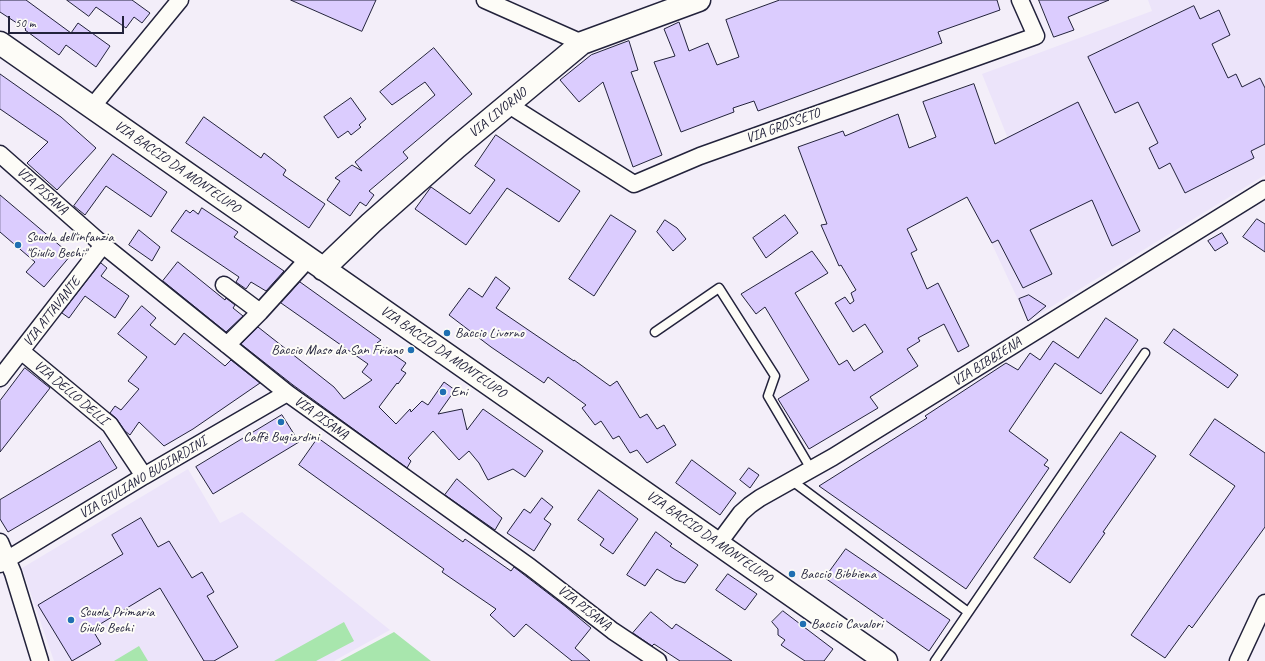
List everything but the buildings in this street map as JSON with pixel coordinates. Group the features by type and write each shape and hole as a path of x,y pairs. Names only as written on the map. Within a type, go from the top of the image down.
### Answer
{"street":[{"path":"92,108 180,0"},
{"path":"485,0 582,43"},
{"name":"VIA LIVORNO","path":"316,264 370,223 457,147 582,43 699,0"},
{"name":"VIA GROSSETO","path":"509,105 634,184 700,156 1036,36 1020,0"},
{"name":"VIA BACCIO DA MONTELUPO","path":"0,43 886,661"},
{"name":"VIA PISANA","path":"0,154 103,245 287,393 530,567 613,631 658,661"},
{"name":"VIA BIBBIENA","path":"718,544 745,508 760,498 840,453 1265,189"},
{"name":"VIA ATTAVANTE","path":"0,378 103,245"},
{"path":"227,345 260,312 316,264"},
{"path":"224,285 260,312"},
{"name":"VIA DELLO DELLI","path":"21,351 110,425 144,476"},
{"name":"VIA GIULIANO BUGIARDINI","path":"4,561 144,476 287,393"},
{"path":"0,542 4,561 40,661"},
{"path":"1238,661 1265,603"}],"lane":[{"path":"655,332 718,288 775,376 768,396 811,469"},
{"path":"935,661 1145,353"},
{"path":"791,480 968,612"}],"shaded area":[{"path":"1148,0 1265,0 1265,175 1028,321 960,176 1015,156 982,74 1152,11"},
{"path":"188,469 220,523 242,512 390,630 334,661 54,661 22,568"}],"green space":[{"path":"344,622 354,641 316,661 274,661"},
{"path":"394,632 431,661 340,661"},
{"path":"139,646 148,661 114,661"}],"place":[{"name":"Scuola dell'infanzia \"Giulio Bechi\"","path":"18,245"},
{"name":"Baccio Livorno","path":"447,333"},
{"name":"Baccio Maso da San Friano","path":"411,350"},
{"name":"Eni","path":"443,392"},
{"name":"Caffè Bugiardini","path":"281,422"},
{"name":"Baccio Bibbiena","path":"792,574"},
{"name":"Scuola Primaria Giulio Bechi","path":"71,620"},
{"name":"Baccio Cavalori","path":"803,624"}]}
